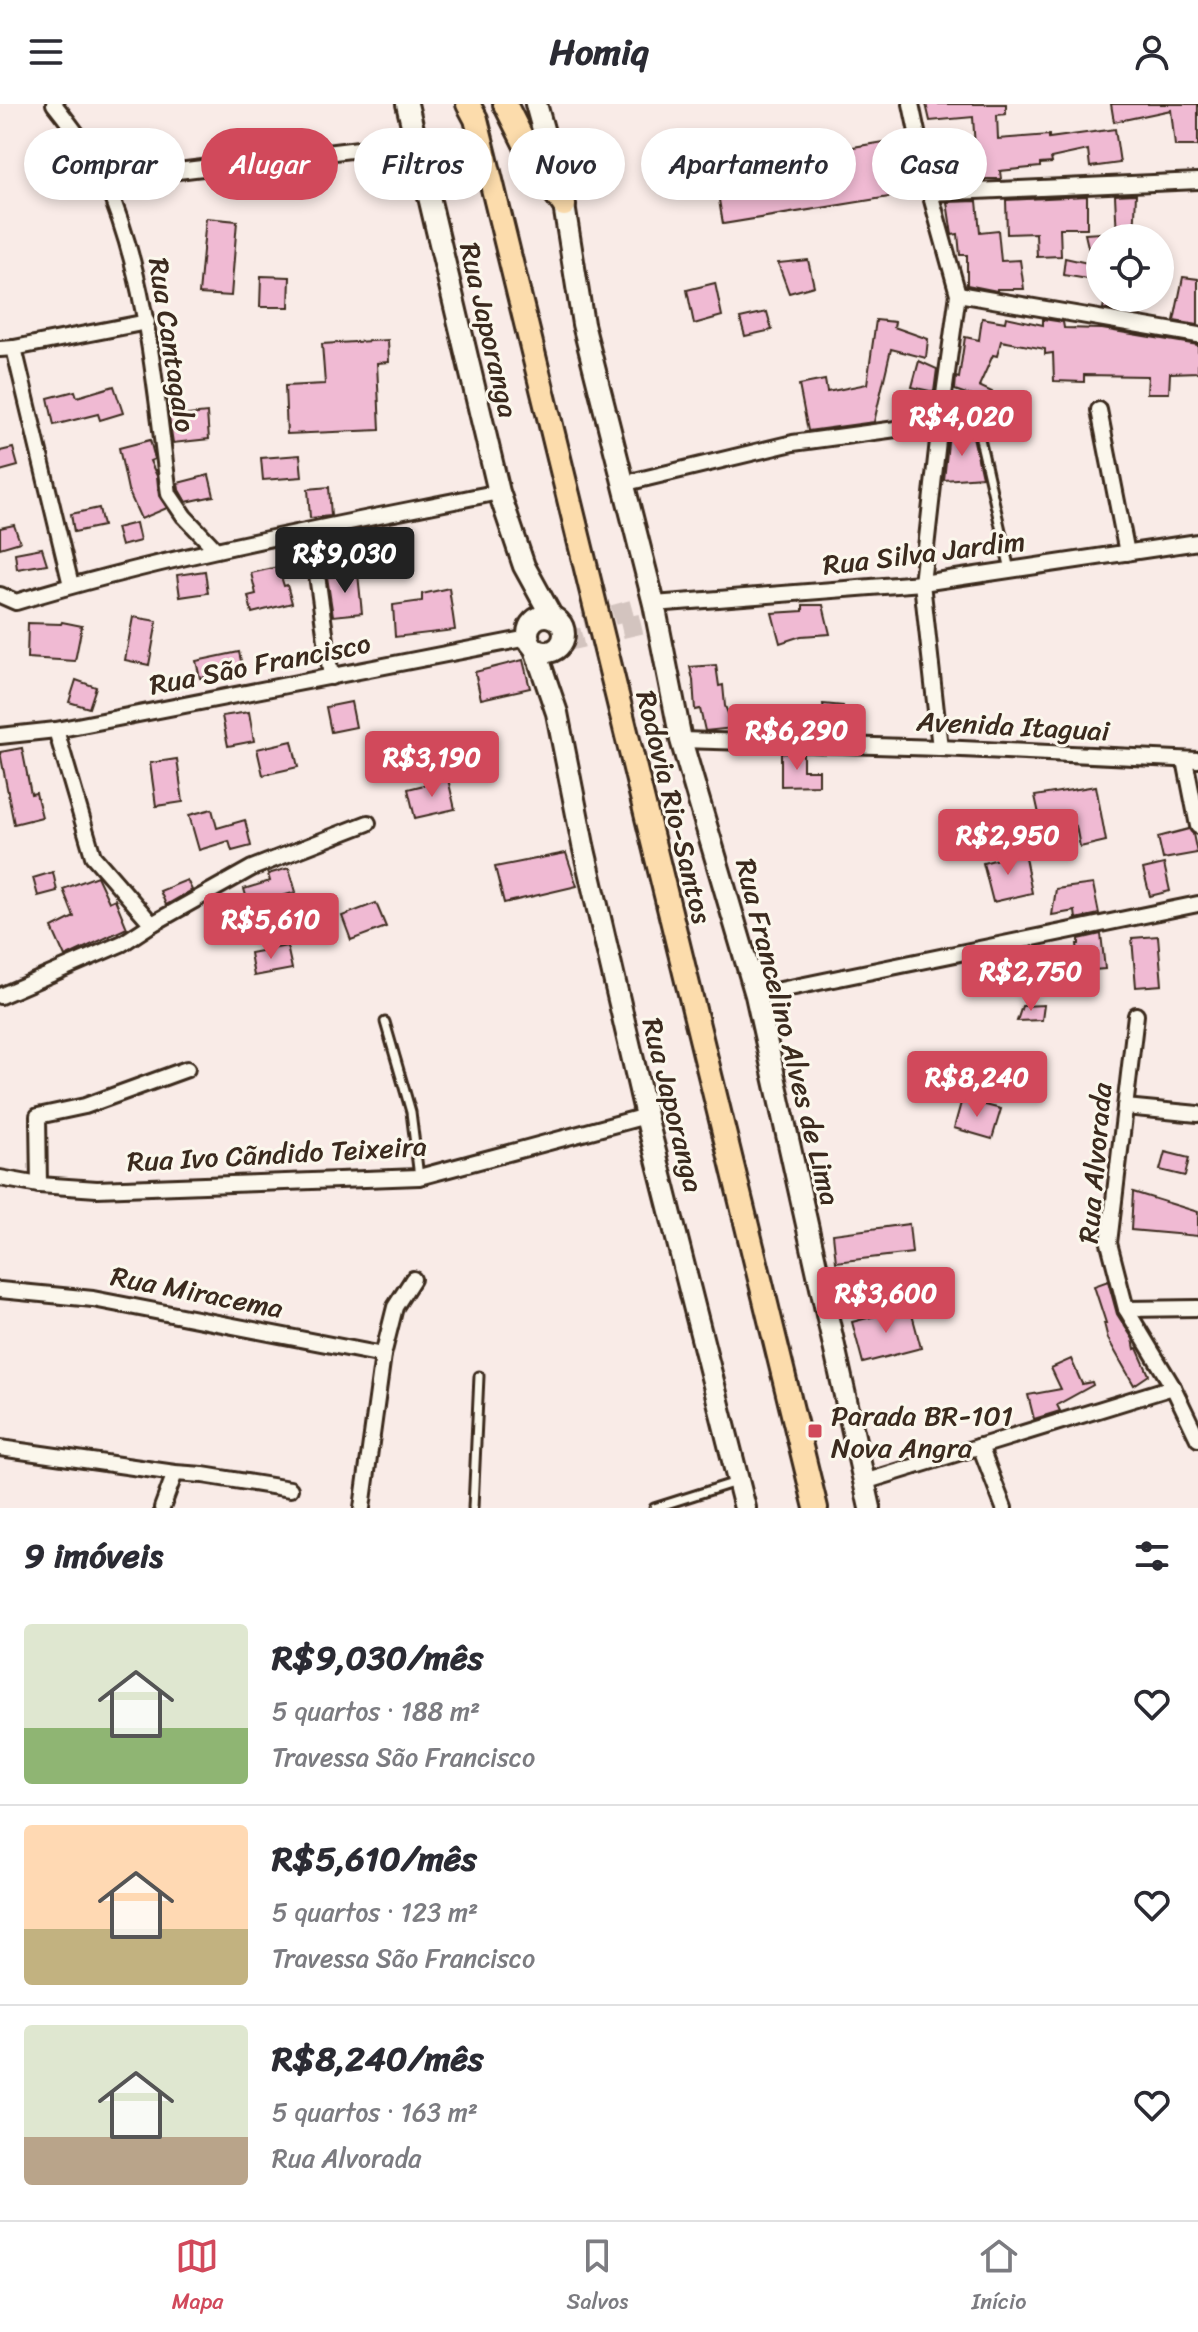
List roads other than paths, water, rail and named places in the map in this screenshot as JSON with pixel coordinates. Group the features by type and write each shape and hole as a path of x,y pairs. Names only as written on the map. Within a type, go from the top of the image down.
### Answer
{"highway":[{"path":"505,104 537,168 564,205"},
{"name":"Rodovia Rio-Santos","path":"474,109 816,1508"}],"main road":[{"name":"Rua Japoranga","path":"407,104 413,128"},
{"name":"Rua Francelino Alves de Lima","path":"536,104 564,205 583,324 654,604 681,740 756,995 870,1508"},
{"name":"Rua Japoranga","path":"430,200 499,492 524,566 537,642 557,713 583,845 646,1116 745,1508"},
{"name":"Rua Japoranga","path":"524,566 552,617"},
{"path":"552,617 561,623 565,633 563,642 537,642 535,620 552,617"}],"street":[{"name":"Rua Cantagalo","path":"54,104 74,128"},
{"path":"911,104 916,128"},
{"path":"185,170 354,150"},
{"path":"987,190 1198,181"},
{"name":"Rua Cantagalo","path":"112,200 130,249 147,322 169,494 184,516 216,550"},
{"path":"932,200 958,294 922,583 940,748"},
{"path":"958,294 1198,335"},
{"path":"71,585 7,349 147,322"},
{"path":"1099,410 1127,553"},
{"path":"622,484 793,443 940,423"},
{"path":"0,595 16,602 71,585 216,550 499,492"},
{"path":"311,531 331,677"},
{"name":"Rua Silva Jardim","path":"654,604 922,583 1198,542"},
{"name":"Rua São Francisco","path":"0,736 56,730 331,677 537,642"},
{"path":"56,730 93,856 152,924"},
{"name":"Avenida Itaguai","path":"681,740 1192,760"},
{"path":"1192,760 1198,826"},
{"path":"0,996 123,943 252,868 368,823"},
{"path":"756,995 1198,904"},
{"name":"Rua Alvorada","path":"1136,1015 1109,1243 1126,1309 1197,1433"},
{"path":"39,1185 38,1116 85,1106 187,1069"},
{"path":"1125,1107 1198,1114"},
{"name":"Rua Ivo Cãndido Teixeira","path":"0,1178 39,1185 97,1189 419,1177 646,1116"},
{"path":"362,1508 383,1355 395,1307 413,1279"},
{"name":"Rua Miracema","path":"0,1290 93,1299 383,1355"},
{"path":"1126,1309 1198,1308"},
{"path":"864,1482 1173,1387"},
{"path":"980,1446 1004,1508"},
{"path":"0,1448 290,1489"},
{"path":"162,1508 175,1473"}],"lane":[{"path":"975,417 1010,570"},
{"path":"385,1022 411,1112 419,1177"},
{"path":"473,1508 479,1376"},
{"path":"654,1508 738,1481"}],"tunnel":[{"path":"584,623 654,604"},
{"path":"563,642 657,620"}],"place":[{"name":"Parada BR-101 Nova Angra","path":"815,1431"}]}
